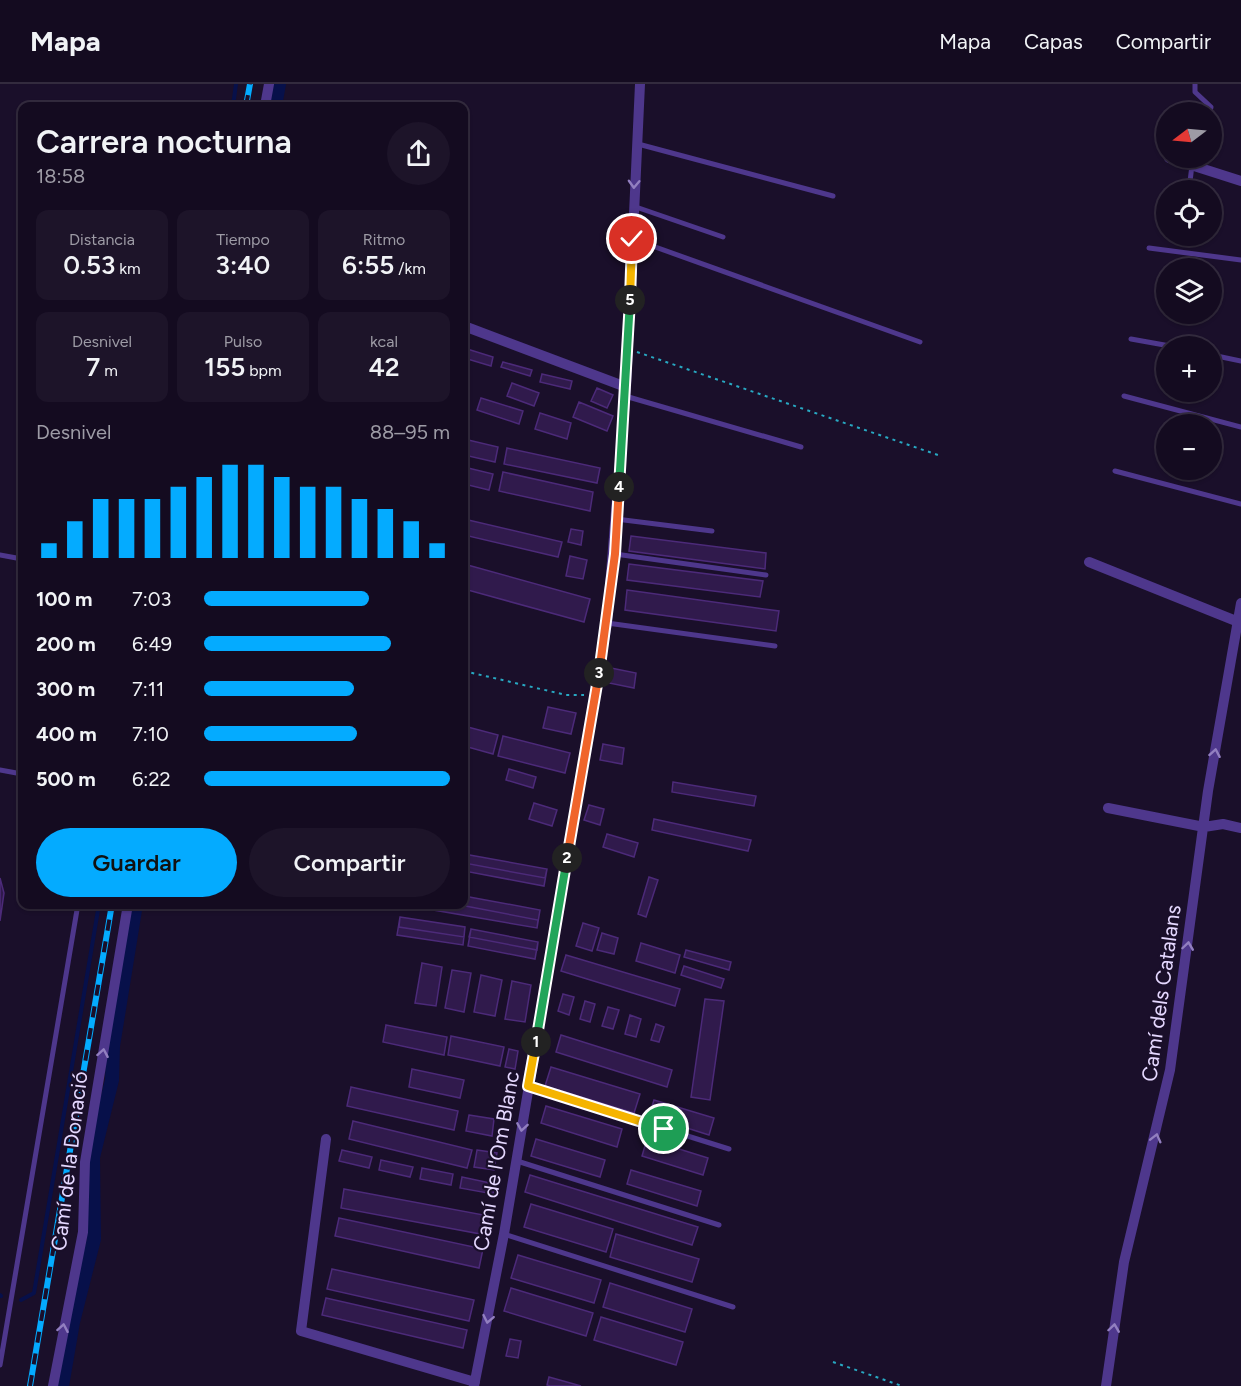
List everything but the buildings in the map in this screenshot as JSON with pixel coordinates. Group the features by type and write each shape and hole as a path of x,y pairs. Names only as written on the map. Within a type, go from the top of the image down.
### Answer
{"street":[{"path":"266,102 269,84"},
{"name":"Camí de l'Om Blanc","path":"475,1384 517,1161 607,623 615,554 626,391 640,84"},
{"path":"1210,168 1241,181"},
{"path":"468,328 626,391"},
{"path":"1089,562 1158,588 1239,623"},
{"name":"Camí dels Catalans","path":"1106,1386 1124,1262 1170,1070 1204,827 1241,603"},
{"path":"1108,808 1204,827 1223,825 1241,828"},
{"name":"Camí de la Donació","path":"53,1386 82,1232 85,1162 127,909"},
{"path":"326,1139 301,1330 475,1384"}],"lane":[{"path":"1195,84 1195,92 1205,102"},
{"path":"636,144 833,196"},
{"path":"633,206 723,237"},
{"path":"632,239 920,342"},
{"path":"1149,248 1241,260"},
{"path":"1131,339 1156,343"},
{"path":"1222,357 1241,361"},
{"path":"626,391 801,447"},
{"path":"1124,396 1241,427"},
{"path":"1114,471 1241,504"},
{"path":"616,519 712,531"},
{"path":"615,554 766,575"},
{"path":"0,555 18,559"},
{"path":"607,623 775,646"},
{"path":"0,770 18,773"},
{"path":"0,1365 77,909"},
{"path":"528,1086 729,1149"},
{"path":"517,1161 719,1224"},
{"path":"504,1234 733,1307"}],"path":[{"path":"628,349 938,455"},
{"path":"468,672 566,695 595,695"},
{"path":"832,1362 902,1386"}],"waterway":[{"path":"234,102 236,84"},
{"path":"276,102 279,84"},
{"path":"21,1300 34,1293 98,909"},
{"path":"62,1386 73,1322 94,1239 93,1157 112,1080 113,1046 135,909"}],"railway":[{"path":"247,102 250,84"},
{"path":"30,1386 111,909"}],"route":[{"path":"632,239 626,387 615,554 607,623 528,1086 664,1129"}]}
